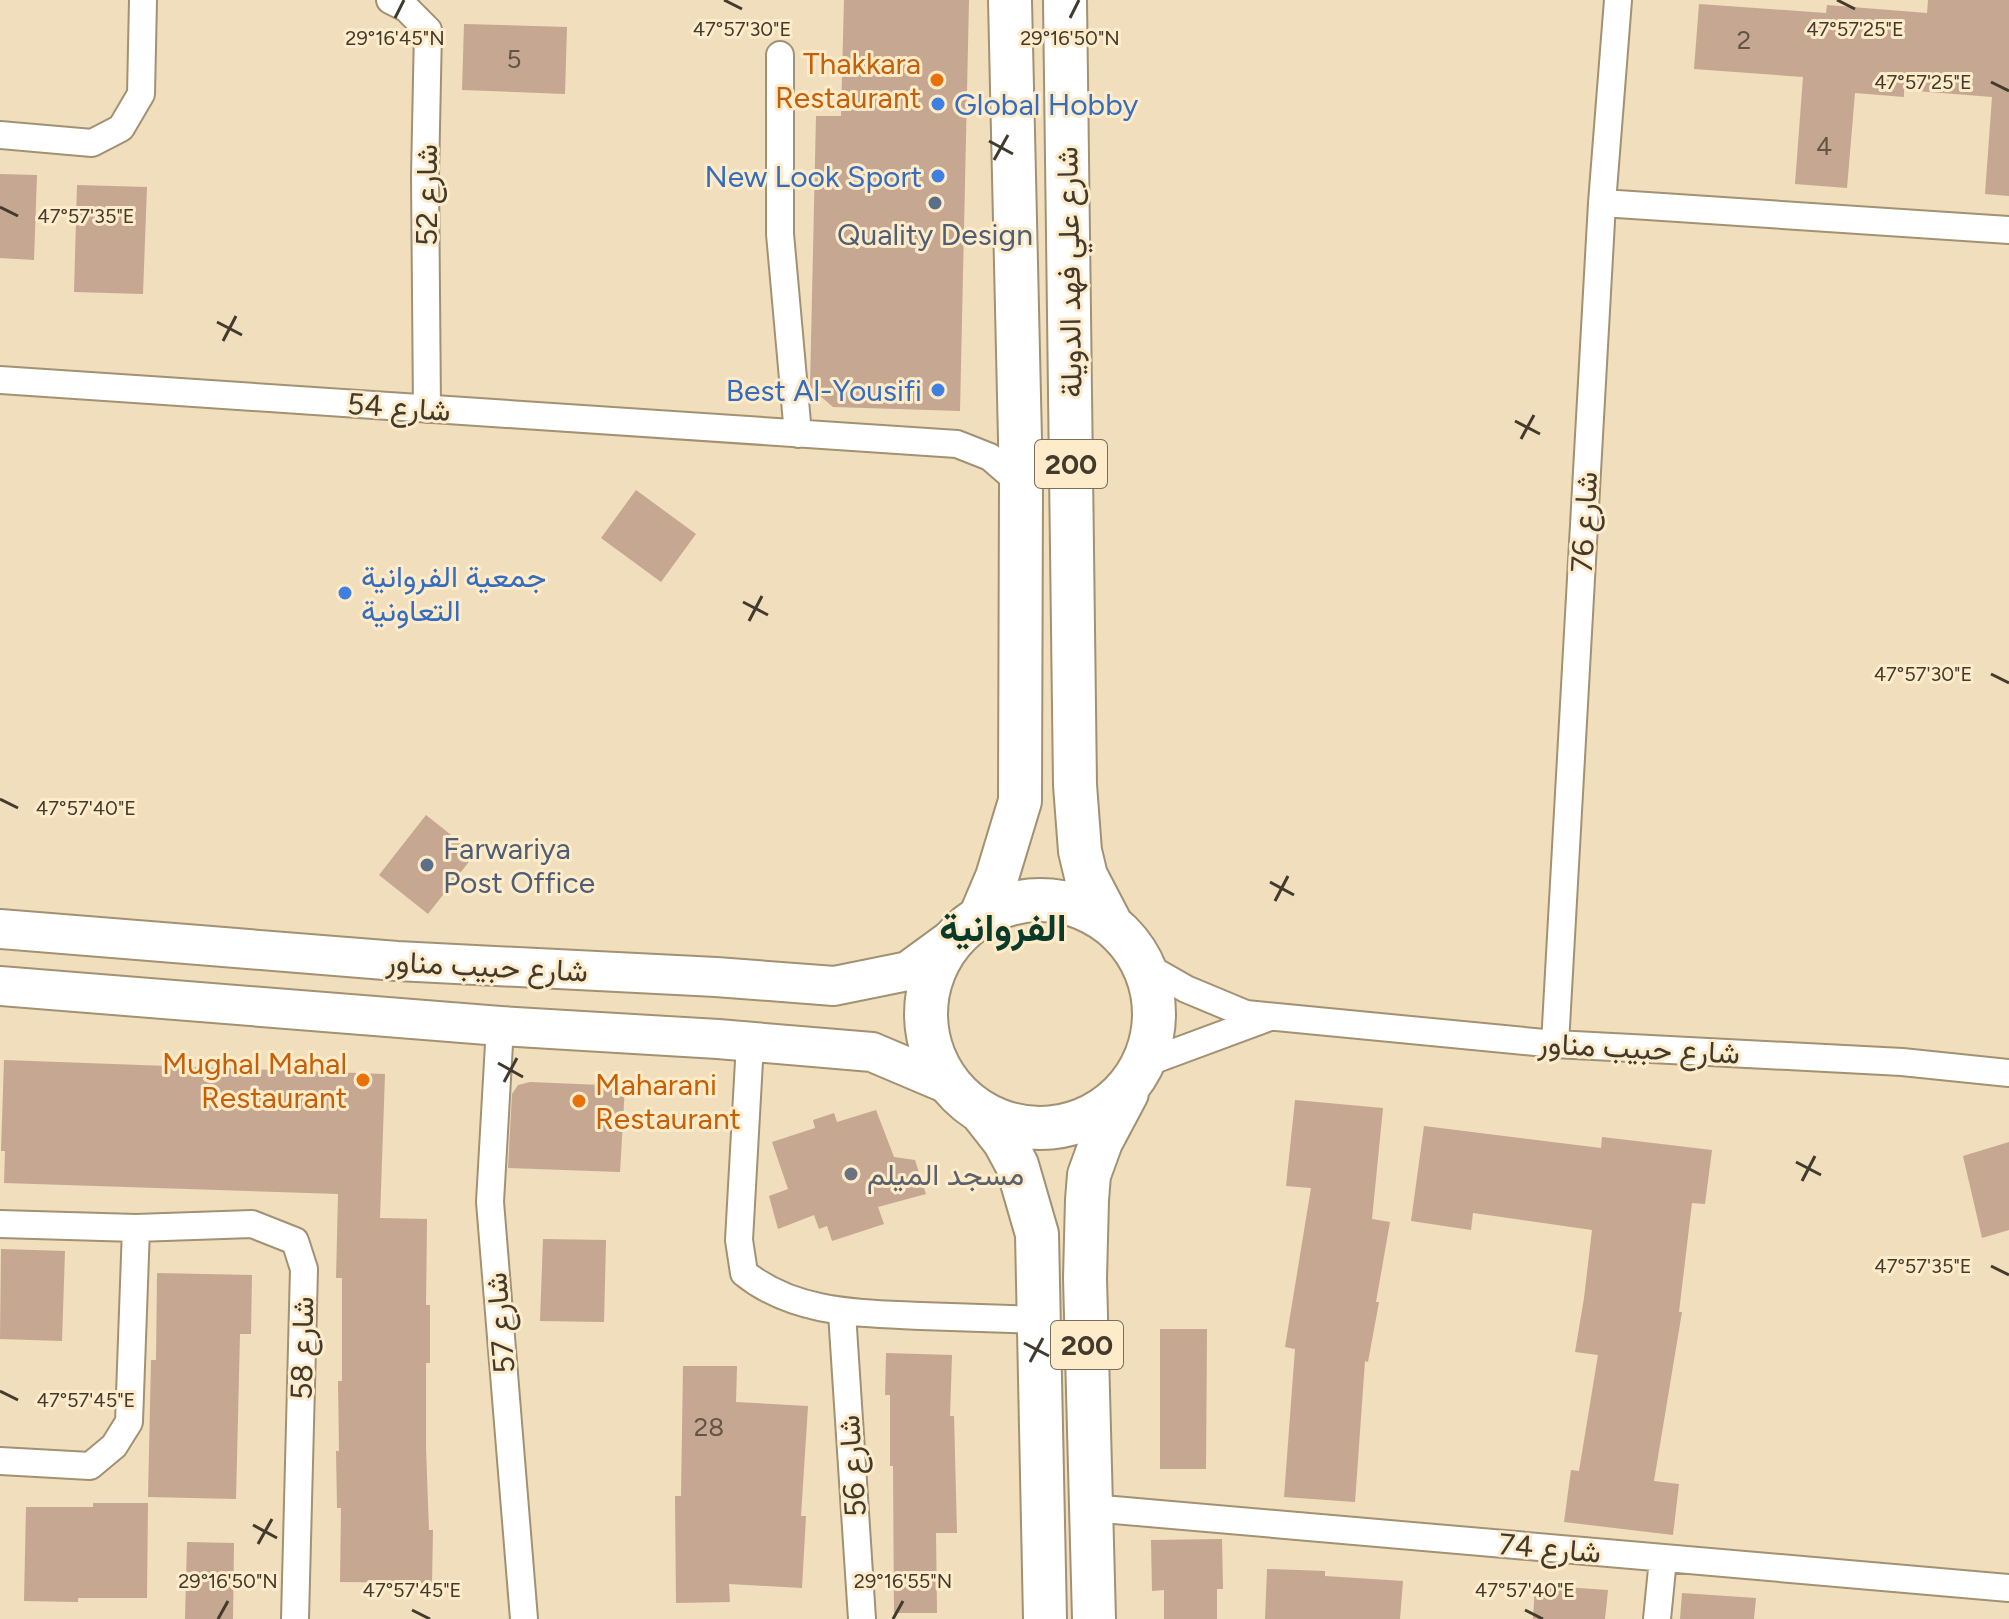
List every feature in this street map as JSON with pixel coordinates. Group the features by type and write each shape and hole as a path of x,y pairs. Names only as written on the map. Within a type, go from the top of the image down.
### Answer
{"main road":[{"name":"شارع علي فهد الدويلة","path":"970,925 997,877 1020,801 1021,484 1010,0"},
{"name":"شارع علي فهد الدويلة","path":"1065,0 1075,785 1080,851 1086,876 1110,922"},
{"name":"200","path":"1045,1619 1037,1234 1017,1165 1004,1141 982,1113 950,1085 936,1061 928,1035 926,1007 931,979 943,954 970,925 1011,903 1045,899 1079,906 1110,922 1133,947 1144,965 1152,989 1155,1014 1152,1039 1101,1142 1089,1175 1085,1278 1094,1619"},
{"name":"200","path":"982,1113 1014,1126 1047,1128 1080,1121 1109,1105 1138,1072"},
{"path":"1039,1305 1047,1278 1056,1273 1071,1272 1085,1278"}],"street":[{"path":"0,135 92,143 121,128 141,94 143,0"},
{"name":"شارع 52","path":"390,0 406,8 428,30 425,176 427,409"},
{"name":"شارع 76","path":"1555,1044 1602,203 1618,0"},
{"path":"780,55 780,234 798,434"},
{"path":"1602,203 2009,230"},
{"name":"شارع 54","path":"0,380 957,444 990,457 1021,484"},
{"name":"شارع حبيب مناور","path":"0,929 397,961 834,986 908,971 970,925"},
{"name":"شارع حبيب مناور","path":"1144,965 1215,1003 1246,1014 1269,1017 1555,1044 1902,1062 2009,1073"},
{"path":"716,977 729,985 738,999 738,1014 732,1029 739,1240 744,1273 761,1287 796,1302 842,1313 1039,1305"},
{"name":"شارع حبيب مناور","path":"0,986 872,1052 950,1085"},
{"name":"شارع حبيب مناور","path":"1138,1072 1269,1017"},
{"name":"شارع 57","path":"500,1026 490,1202 524,1619"},
{"name":"شارع 58","path":"0,1224 136,1228 252,1224 295,1241 304,1269 295,1619"},
{"path":"0,1461 90,1466 114,1446 129,1422 136,1228"},
{"name":"شارع 56","path":"842,1313 862,1619"},
{"name":"شارع 74","path":"1091,1508 2009,1588"},
{"path":"1657,1619 1663,1559"}],"building":[{"path":"844,0 969,0 960,411 833,407 810,387 816,116 841,116"},
{"path":"1928,0 2009,0 2009,196 1985,194 1992,97 1904,90 1904,97 1855,93 1847,188 1795,184 1803,77 1694,69 1699,4 1826,13 1827,5 1927,13"},
{"path":"464,24 567,27 565,94 462,90"},
{"path":"0,174 37,175 34,260 0,258"},
{"path":"77,185 147,187 143,294 74,292"},
{"path":"636,490 696,534 661,582 601,538"},
{"name":"Farwariya Post Office","path":"426,815 475,854 428,914 379,875"},
{"path":"4,1060 385,1074 380,1218 427,1219 426,1305 430,1305 430,1363 426,1363 426,1448 429,1530 433,1530 432,1583 340,1582 341,1508 337,1508 336,1451 339,1451 338,1381 342,1381 342,1278 336,1278 338,1194 4,1183 5,1151 1,1151"},
{"path":"530,1082 625,1086 620,1172 508,1168 512,1094 518,1085"},
{"path":"1295,1100 1383,1108 1372,1219 1390,1222 1376,1302 1379,1302 1368,1362 1365,1361 1355,1502 1284,1497 1295,1349 1285,1347 1311,1188 1286,1186"},
{"name":"مسجد الميلم","path":"876,1110 894,1157 915,1160 926,1194 878,1207 884,1224 832,1241 827,1226 819,1229 814,1215 778,1229 769,1196 788,1189 772,1142 815,1128 813,1120 834,1113 837,1122"},
{"path":"1424,1126 1601,1148 1602,1137 1712,1150 1705,1204 1692,1203 1679,1312 1682,1312 1654,1481 1679,1484 1673,1535 1564,1522 1571,1470 1579,1471 1598,1355 1575,1352 1592,1230 1473,1213 1471,1230 1411,1221"},
{"path":"2009,1142 2009,1230 1982,1238 1963,1156"},
{"path":"543,1239 606,1240 604,1322 540,1321"},
{"path":"1,1249 65,1251 62,1341 0,1339"},
{"path":"157,1273 252,1275 251,1334 240,1334 236,1499 148,1497 151,1360 156,1360"},
{"path":"1160,1329 1207,1329 1206,1469 1160,1469"},
{"path":"886,1353 952,1355 950,1416 954,1416 957,1533 936,1533 937,1613 894,1613 893,1466 890,1466 890,1395 885,1395"},
{"path":"683,1366 737,1366 736,1402 808,1406 801,1516 806,1516 802,1588 729,1584 730,1602 676,1603 675,1496 681,1496"},
{"path":"93,1503 148,1503 147,1598 24,1601 26,1507 93,1507"},
{"path":"1222,1539 1223,1589 1217,1589 1217,1619 1164,1619 1164,1590 1152,1591 1151,1540"},
{"path":"187,1542 234,1543 233,1619 185,1619"},
{"path":"1267,1569 1325,1571 1325,1576 1403,1581 1400,1619 1265,1619"},
{"path":"1535,1585 1608,1590 1605,1619 1533,1619"},
{"path":"1682,1593 1756,1598 1754,1619 1680,1619"}],"place":[{"name":"Thakkara Restaurant","path":"937,80"},
{"name":"Global Hobby","path":"938,104"},
{"name":"New Look Sport","path":"938,176"},
{"name":"Quality Design","path":"935,203"},
{"name":"Best Al-Yousifi","path":"938,390"},
{"name":"جمعية الفروانية التعاونية","path":"345,593"},
{"name":"Farwariya Post Office","path":"427,865"},
{"name":"Mughal Mahal Restaurant","path":"363,1080"},
{"name":"Maharani Restaurant","path":"579,1101"},
{"name":"مسجد الميلم","path":"851,1174"}],"district":[{"name":"الفروانية","path":"1003,928"}]}
